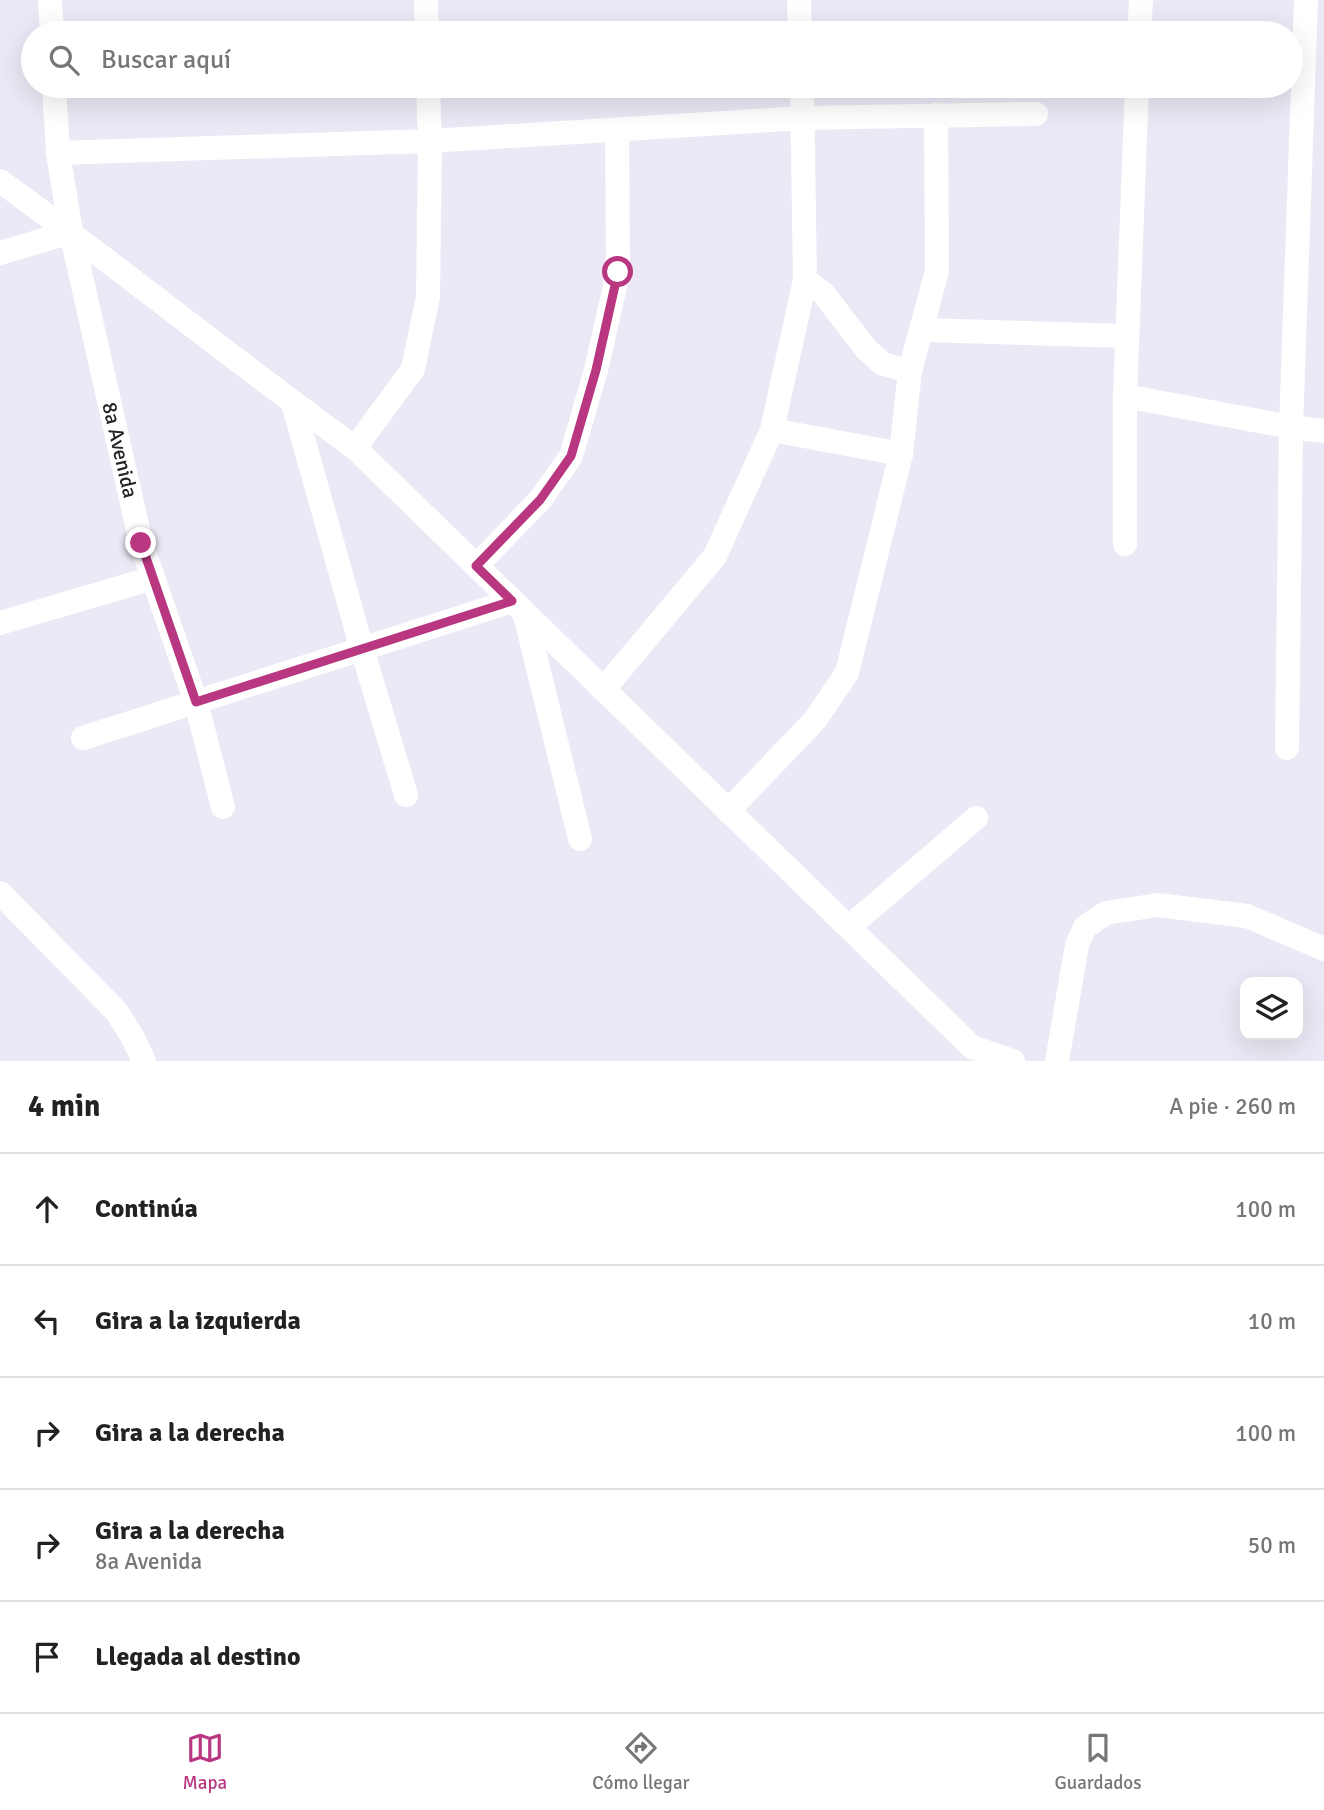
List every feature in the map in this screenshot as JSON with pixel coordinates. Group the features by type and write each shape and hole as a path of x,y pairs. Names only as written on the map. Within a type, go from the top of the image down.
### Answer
{"street":[{"path":"50,0 51,21"},
{"path":"426,0 427,21"},
{"path":"799,0 800,21"},
{"path":"1139,21 1140,0"},
{"path":"1303,85 1306,0"},
{"name":"8a Avenida","path":"55,98 58,153 71,232 141,543 196,702 223,807"},
{"path":"355,448 413,369 428,297 428,98"},
{"path":"603,690 715,556 772,430 805,280 802,98"},
{"path":"1125,544 1125,396 1137,98"},
{"path":"1287,748 1291,427 1303,98"},
{"path":"58,153 430,141 803,118 1037,114"},
{"path":"728,811 815,720 847,673 901,454 911,371 937,271 936,116"},
{"path":"476,566 540,500 571,456 596,370 618,272 617,130"},
{"path":"0,181 355,448 979,1055 1013,1061"},
{"path":"0,253 71,232"},
{"path":"805,280 823,293 867,349 883,364 911,371"},
{"path":"921,330 1127,336"},
{"path":"1125,396 1324,431"},
{"path":"293,403 406,795"},
{"path":"772,430 901,454"},
{"path":"0,623 153,578"},
{"path":"83,738 362,649 518,608"},
{"path":"518,608 580,839"},
{"path":"849,927 976,818"},
{"path":"0,893 117,1012 144,1061"},
{"path":"1058,1061 1077,945 1084,927 1106,913 1158,905 1247,916 1324,949"}],"route":[{"path":"141,543 196,702 512,601 476,566 540,500 571,456 596,370 618,272"}]}
